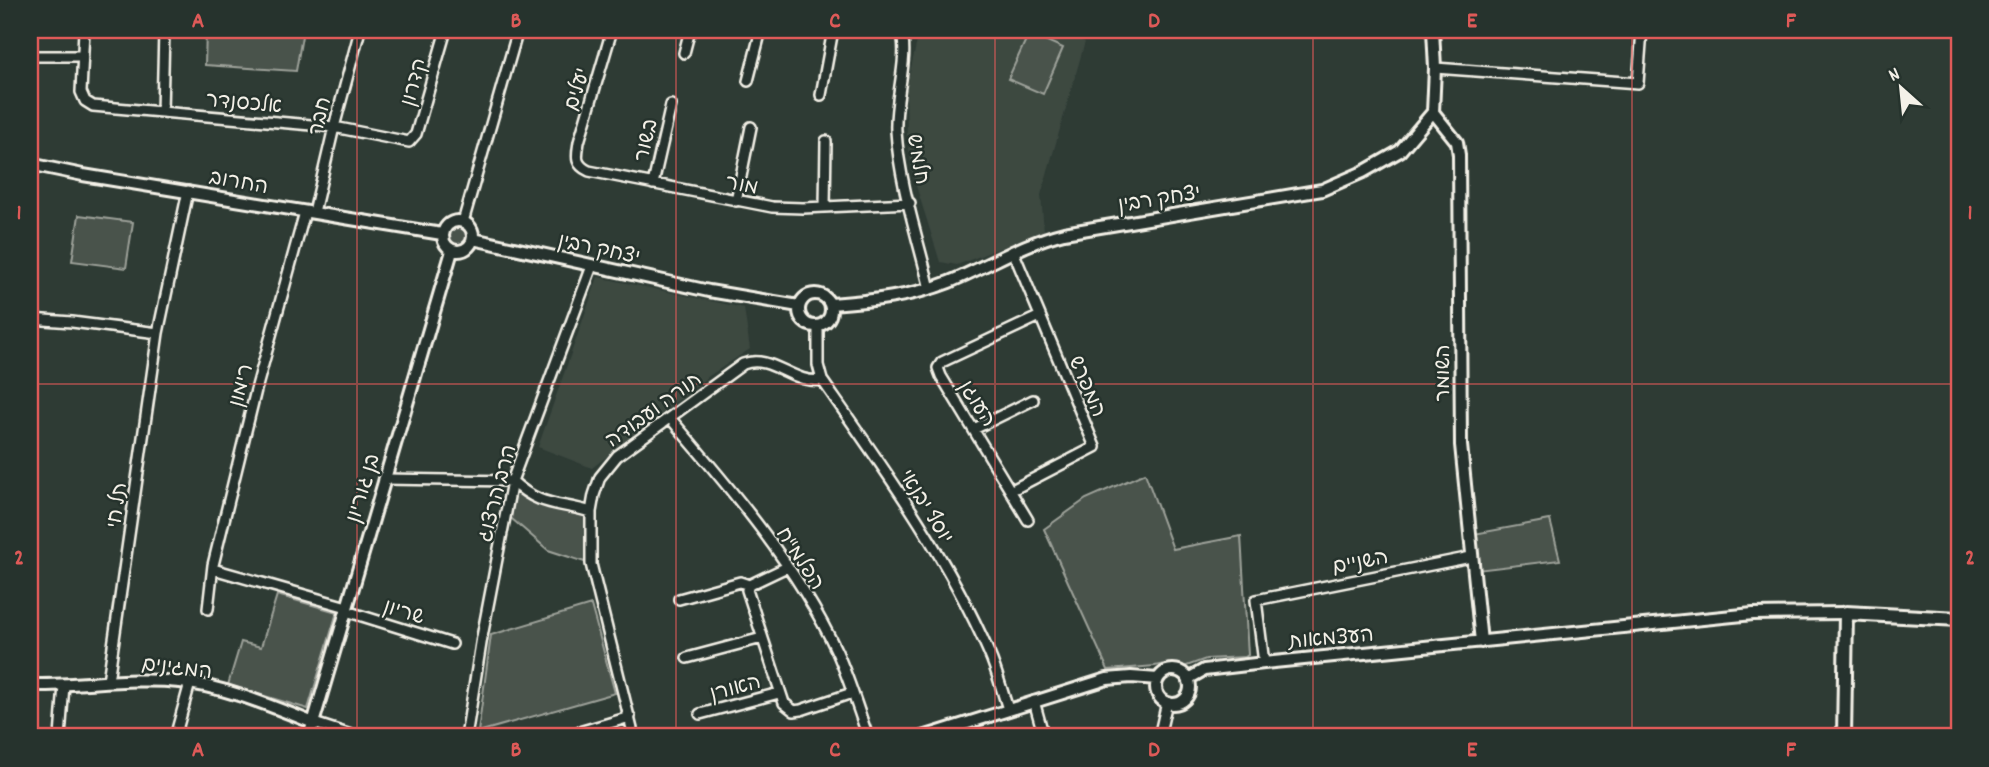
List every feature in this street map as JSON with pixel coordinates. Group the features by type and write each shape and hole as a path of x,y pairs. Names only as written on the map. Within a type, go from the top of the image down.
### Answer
{"main road":[{"path":"1844,737 1846,613 1959,619"}],"street":[{"path":"30,56 82,56 84,30"},
{"path":"162,112 164,30"},
{"name":"חבר","path":"309,212 360,30"},
{"name":"קדרון","path":"409,142 416,134 446,30"},
{"path":"463,222 518,30"},
{"name":"יעלים","path":"576,159 612,30"},
{"path":"684,52 690,30"},
{"path":"748,81 761,30"},
{"path":"821,95 833,30"},
{"path":"1433,30 1433,111"},
{"path":"1435,68 1637,83 1642,30"},
{"name":"חלמיש","path":"902,32 904,53 898,89 897,146 930,289"},
{"name":"אלכסנדר","path":"82,56 81,92 85,101 93,106 334,127 409,142"},
{"name":"בשור","path":"653,184 671,105"},
{"name":"יצחק רבין","path":"831,304 875,300 930,289 1038,239 1322,190 1363,172 1400,151 1433,111"},
{"name":"השומר","path":"1433,111 1457,142 1459,155 1461,444 1481,642"},
{"path":"736,201 751,127"},
{"path":"825,207 826,141"},
{"name":"מור","path":"576,159 580,167 589,171 772,207 909,203"},
{"name":"החרוב","path":"30,164 442,234"},
{"name":"תל חי","path":"108,681 158,333 188,191"},
{"name":"רימון","path":"208,608 213,569 256,390 309,212"},
{"path":"463,222 471,229 473,239 467,248 452,251 445,246 442,234 447,224 463,222"},
{"name":"יצחק רבין","path":"473,239 709,291 799,306"},
{"name":"בן גוריון","path":"309,737 452,251"},
{"name":"המפרש","path":"1012,490 1095,447 1013,251"},
{"name":"הרב הרצוג","path":"466,737 512,481 592,266"},
{"path":"823,295 831,304 830,318 818,326 803,321 799,306 806,296 823,295"},
{"name":"העוגן","path":"1028,520 938,368 942,362 1040,316"},
{"path":"30,319 158,333"},
{"name":"יוסף יבנאי","path":"818,326 818,365 822,380 906,502 928,539 989,654 1008,709"},
{"name":"תורה ועבודה","path":"634,737 591,564 591,512 600,477 607,465 617,456 743,364 761,361 805,380 822,380"},
{"path":"974,429 1033,400"},
{"name":"הפלמ\"ח","path":"670,418 725,482 787,567 837,652 867,737"},
{"path":"384,479 512,481 527,495 542,502 591,512"},
{"name":"השניים","path":"1264,663 1256,600 1471,557"},
{"path":"679,599 740,582 748,585 787,567"},
{"path":"213,569 347,609"},
{"name":"האורן","path":"748,585 747,590 779,693 788,708 794,711 852,693"},
{"name":"שריון","path":"347,609 452,644"},
{"name":"העצמאות","path":"1188,679 1204,670 1264,663 1753,614 1846,613"},
{"name":"האורן","path":"687,658 762,638"},
{"path":"1176,670 1188,679 1190,689 1185,698 1177,703 1167,702 1158,695 1158,679 1166,672 1176,670"},
{"path":"923,737 1107,679 1158,679"},
{"name":"המגינים","path":"30,685 150,680 190,683 271,706 314,723"},
{"path":"175,737 190,683"},
{"path":"60,737 64,685"},
{"name":"האורן","path":"700,714 779,693"},
{"path":"1034,701 1044,737"},
{"path":"1158,737 1167,702"},
{"path":"562,737 630,717"},
{"path":"314,723 357,737"}],"shaded area":[{"path":"206,30 303,30 296,71 205,65"},
{"path":"947,30 1056,30 1085,42 1041,195 1044,231 957,265 940,262 913,176 907,135 906,90 917,41"},
{"path":"1029,33 1063,48 1043,94 1008,79"},
{"path":"79,215 133,222 126,268 72,261"},
{"path":"458,224 466,228 470,236 466,244 458,248 450,244 446,236 450,228"},
{"path":"598,277 744,308 750,349 709,376 592,468 538,447"},
{"path":"1145,473 1173,549 1241,536 1248,655 1245,657 1206,659 1184,667 1169,663 1108,670 1044,529 1086,499"},
{"path":"512,481 527,495 591,512 591,564 548,550 505,513"},
{"path":"1550,520 1560,560 1477,570 1474,534"},
{"path":"277,595 337,612 308,709 228,685 241,642 261,647"},
{"path":"591,605 615,693 478,732 491,635"}]}
